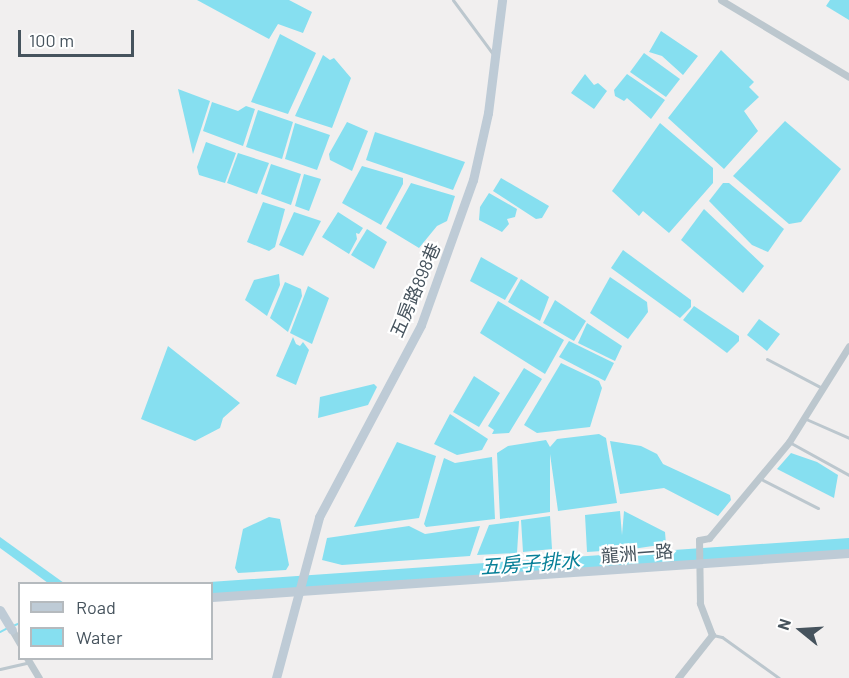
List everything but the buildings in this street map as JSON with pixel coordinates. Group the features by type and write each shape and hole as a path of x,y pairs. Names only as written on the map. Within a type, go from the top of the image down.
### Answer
{"street":[{"name":"五房路898巷","path":"299,591 319,517 421,325 443,269 473,180 496,58 502,0"},
{"path":"721,0 849,77"},
{"path":"678,678 712,635 700,603 699,540 709,538 789,442 849,346"},
{"name":"龍洲一路","path":"213,597 849,553"},
{"path":"276,678 299,591"},
{"path":"0,610 13,628"},
{"path":"28,661 39,678"}],"lane":[{"path":"453,0 496,58"},
{"path":"767,359 822,388"},
{"path":"804,418 849,438"},
{"path":"789,442 849,475"},
{"path":"759,478 818,508"},
{"path":"712,635 722,637 779,678"},
{"path":"0,669 28,661"}],"water":[{"path":"197,0 289,0 312,12 303,33 278,24 269,39"},
{"path":"830,0 849,0 849,20 826,6"},
{"path":"661,31 698,56 683,75 662,56 649,52"},
{"path":"280,34 316,53 288,114 251,102"},
{"path":"721,50 754,82 749,87 759,97 744,111 758,131 724,169 668,118"},
{"path":"644,53 680,79 666,97 630,72"},
{"path":"323,55 330,60 334,58 351,78 332,128 295,116"},
{"path":"585,74 594,85 598,83 607,91 594,109 571,93"},
{"path":"627,74 665,100 651,119 627,98 624,101 615,96 614,90"},
{"path":"178,89 210,101 193,154"},
{"path":"212,102 238,111 246,106 255,109 243,146 203,131"},
{"path":"258,110 293,122 282,159 246,147"},
{"path":"785,121 841,169 801,222 789,224 733,176"},
{"path":"347,122 368,131 352,171 330,160 329,154"},
{"path":"295,123 330,135 317,170 285,159"},
{"path":"660,123 713,168 713,183 669,233 643,211 639,216 612,191"},
{"path":"375,132 465,162 453,190 366,160"},
{"path":"206,142 236,153 225,183 199,175 197,167"},
{"path":"238,153 269,163 257,194 227,183"},
{"path":"271,164 301,174 291,205 261,194"},
{"path":"362,166 403,178 403,184 381,225 342,203"},
{"path":"304,174 321,179 309,211 295,206"},
{"path":"501,178 549,206 542,218 536,219 493,191"},
{"path":"411,183 455,196 447,221 437,226 419,248 386,228"},
{"path":"723,183 729,183 784,229 768,252 752,245 709,201"},
{"path":"489,193 517,209 515,217 507,219 509,224 502,232 479,220 480,207"},
{"path":"263,202 285,209 275,247 269,251 247,242"},
{"path":"704,209 764,266 743,293 681,240"},
{"path":"294,212 321,221 303,256 279,245"},
{"path":"338,212 363,228 359,234 356,233 357,239 349,254 322,237"},
{"path":"367,229 387,242 374,269 351,255"},
{"path":"623,250 691,300 691,307 680,318 611,268"},
{"path":"481,257 518,278 505,300 470,281"},
{"path":"279,274 280,285 267,316 245,300 254,280"},
{"path":"610,277 647,302 648,312 628,339 590,313"},
{"path":"521,279 549,297 540,321 508,302"},
{"path":"285,282 301,289 302,296 288,332 270,318"},
{"path":"308,286 329,298 312,344 290,333"},
{"path":"555,300 586,321 574,341 543,323"},
{"path":"498,301 564,340 545,374 480,333"},
{"path":"694,306 739,336 739,341 727,353 683,320"},
{"path":"759,319 780,334 767,351 747,335"},
{"path":"587,323 622,346 615,361 578,343"},
{"path":"293,337 296,344 300,346 303,342 309,350 296,385 276,376"},
{"path":"569,341 614,363 605,381 559,357"},
{"path":"168,346 240,403 223,418 220,428 195,441 141,419"},
{"path":"561,363 599,381 602,388 590,427 537,433 524,425"},
{"path":"524,368 542,379 509,433 492,434 494,430 488,426"},
{"path":"474,376 500,393 479,427 453,412"},
{"path":"374,384 377,387 368,405 318,418 320,397"},
{"path":"450,414 488,439 482,450 457,455 434,444"},
{"path":"599,434 606,438 617,503 558,511 550,454 550,512 500,519 497,453 508,446 546,440 550,447 557,439"},
{"path":"610,441 641,446 657,454 663,464 730,495 731,500 718,516 664,488 620,494"},
{"path":"397,442 436,456 419,518 354,527"},
{"path":"791,453 817,462 838,475 834,498 777,469"},
{"path":"492,457 495,519 426,527 424,524 444,458 455,463"},
{"path":"620,511 622,535 624,511 665,532 666,544 626,550 623,544 617,550 587,552 585,515"},
{"path":"550,516 552,549 523,552 521,520"},
{"path":"269,517 280,519 289,565 286,570 238,573 235,568 243,529"},
{"path":"519,521 517,553 477,555 489,525"},
{"path":"409,526 425,534 480,526 470,556 342,565 322,560 327,538"},
{"path":"0,537 63,582 47,582 0,548"},
{"name":"五房子排水","path":"849,538 849,552 213,596 213,582 210,582"}],"waterway":[{"path":"13,626 18,624"},
{"path":"0,632 8,628"}]}
